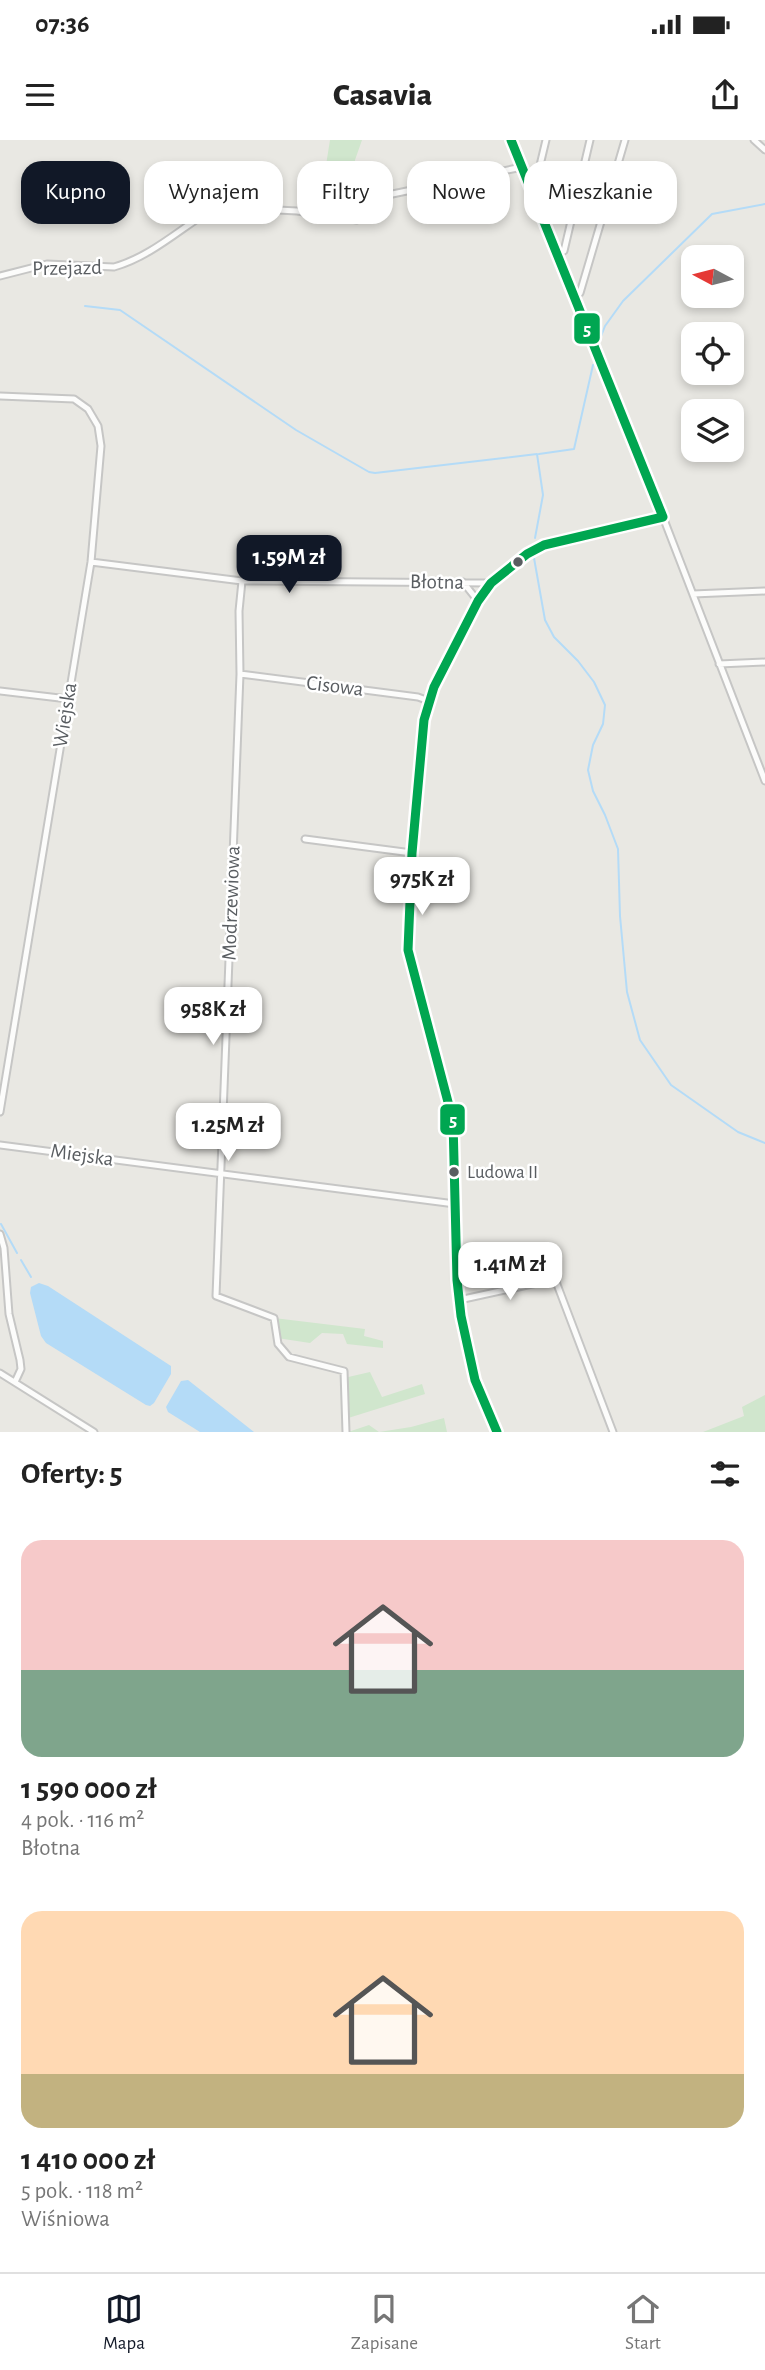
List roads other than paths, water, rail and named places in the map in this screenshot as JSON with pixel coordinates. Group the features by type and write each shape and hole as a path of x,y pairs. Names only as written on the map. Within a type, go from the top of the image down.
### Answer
{"street":[{"path":"511,140 524,172"},
{"path":"541,161 546,140"},
{"path":"557,253 564,251 590,140"},
{"path":"573,295 580,293 625,140"},
{"path":"754,140 765,149"},
{"name":"Przejazd","path":"0,276 47,264 114,267 125,264 206,213 221,207 297,211 356,220 363,217 370,200 378,197 522,167"},
{"path":"545,224 663,517 765,781"},
{"name":"Wiejska","path":"0,396 74,399 88,409 97,426 101,446 91,562 0,1112"},
{"path":"497,1432 472,1370 459,1300 454,1139 450,1106 408,950 420,757 429,701 478,601 491,583 527,554 544,545 663,517"},
{"name":"Błotna","path":"91,562 243,581 491,583"},
{"name":"Modrzewiowa","path":"243,581 239,611 240,674 216,1296 274,1318 278,1344 289,1357 344,1371 346,1432"},
{"path":"463,582 478,601"},
{"path":"693,594 765,591"},
{"path":"719,664 765,662"},
{"name":"Cisowa","path":"240,674 418,697 429,701"},
{"path":"0,691 68,699"},
{"path":"305,839 412,853"},
{"name":"Miejska","path":"0,1145 455,1204"},
{"path":"0,1234 4,1248 9,1314 21,1369 15,1382"},
{"path":"459,1300 555,1279 613,1432"},
{"path":"0,1373 94,1432"}],"water":[{"path":"39,1283 48,1286 171,1366 171,1374 154,1403 146,1405 46,1343 41,1336 30,1293 31,1287"},
{"path":"188,1380 254,1432 200,1432 168,1412 166,1407 181,1381"}],"waterway":[{"path":"598,344 605,326 623,301 712,214 765,204"},
{"path":"85,306 120,310 296,430 369,472 537,454 543,495 535,538"},
{"path":"539,454 574,449 593,365"},
{"path":"534,558 545,620 554,637 594,682 605,705 603,724 593,745 588,770 593,791 618,849 620,916 627,992 640,1040 671,1085 738,1132 765,1143"},
{"path":"1,1224 17,1253"},
{"path":"21,1260 31,1277"}],"place":[{"name":"Ludowa II","path":"454,1172"}]}
